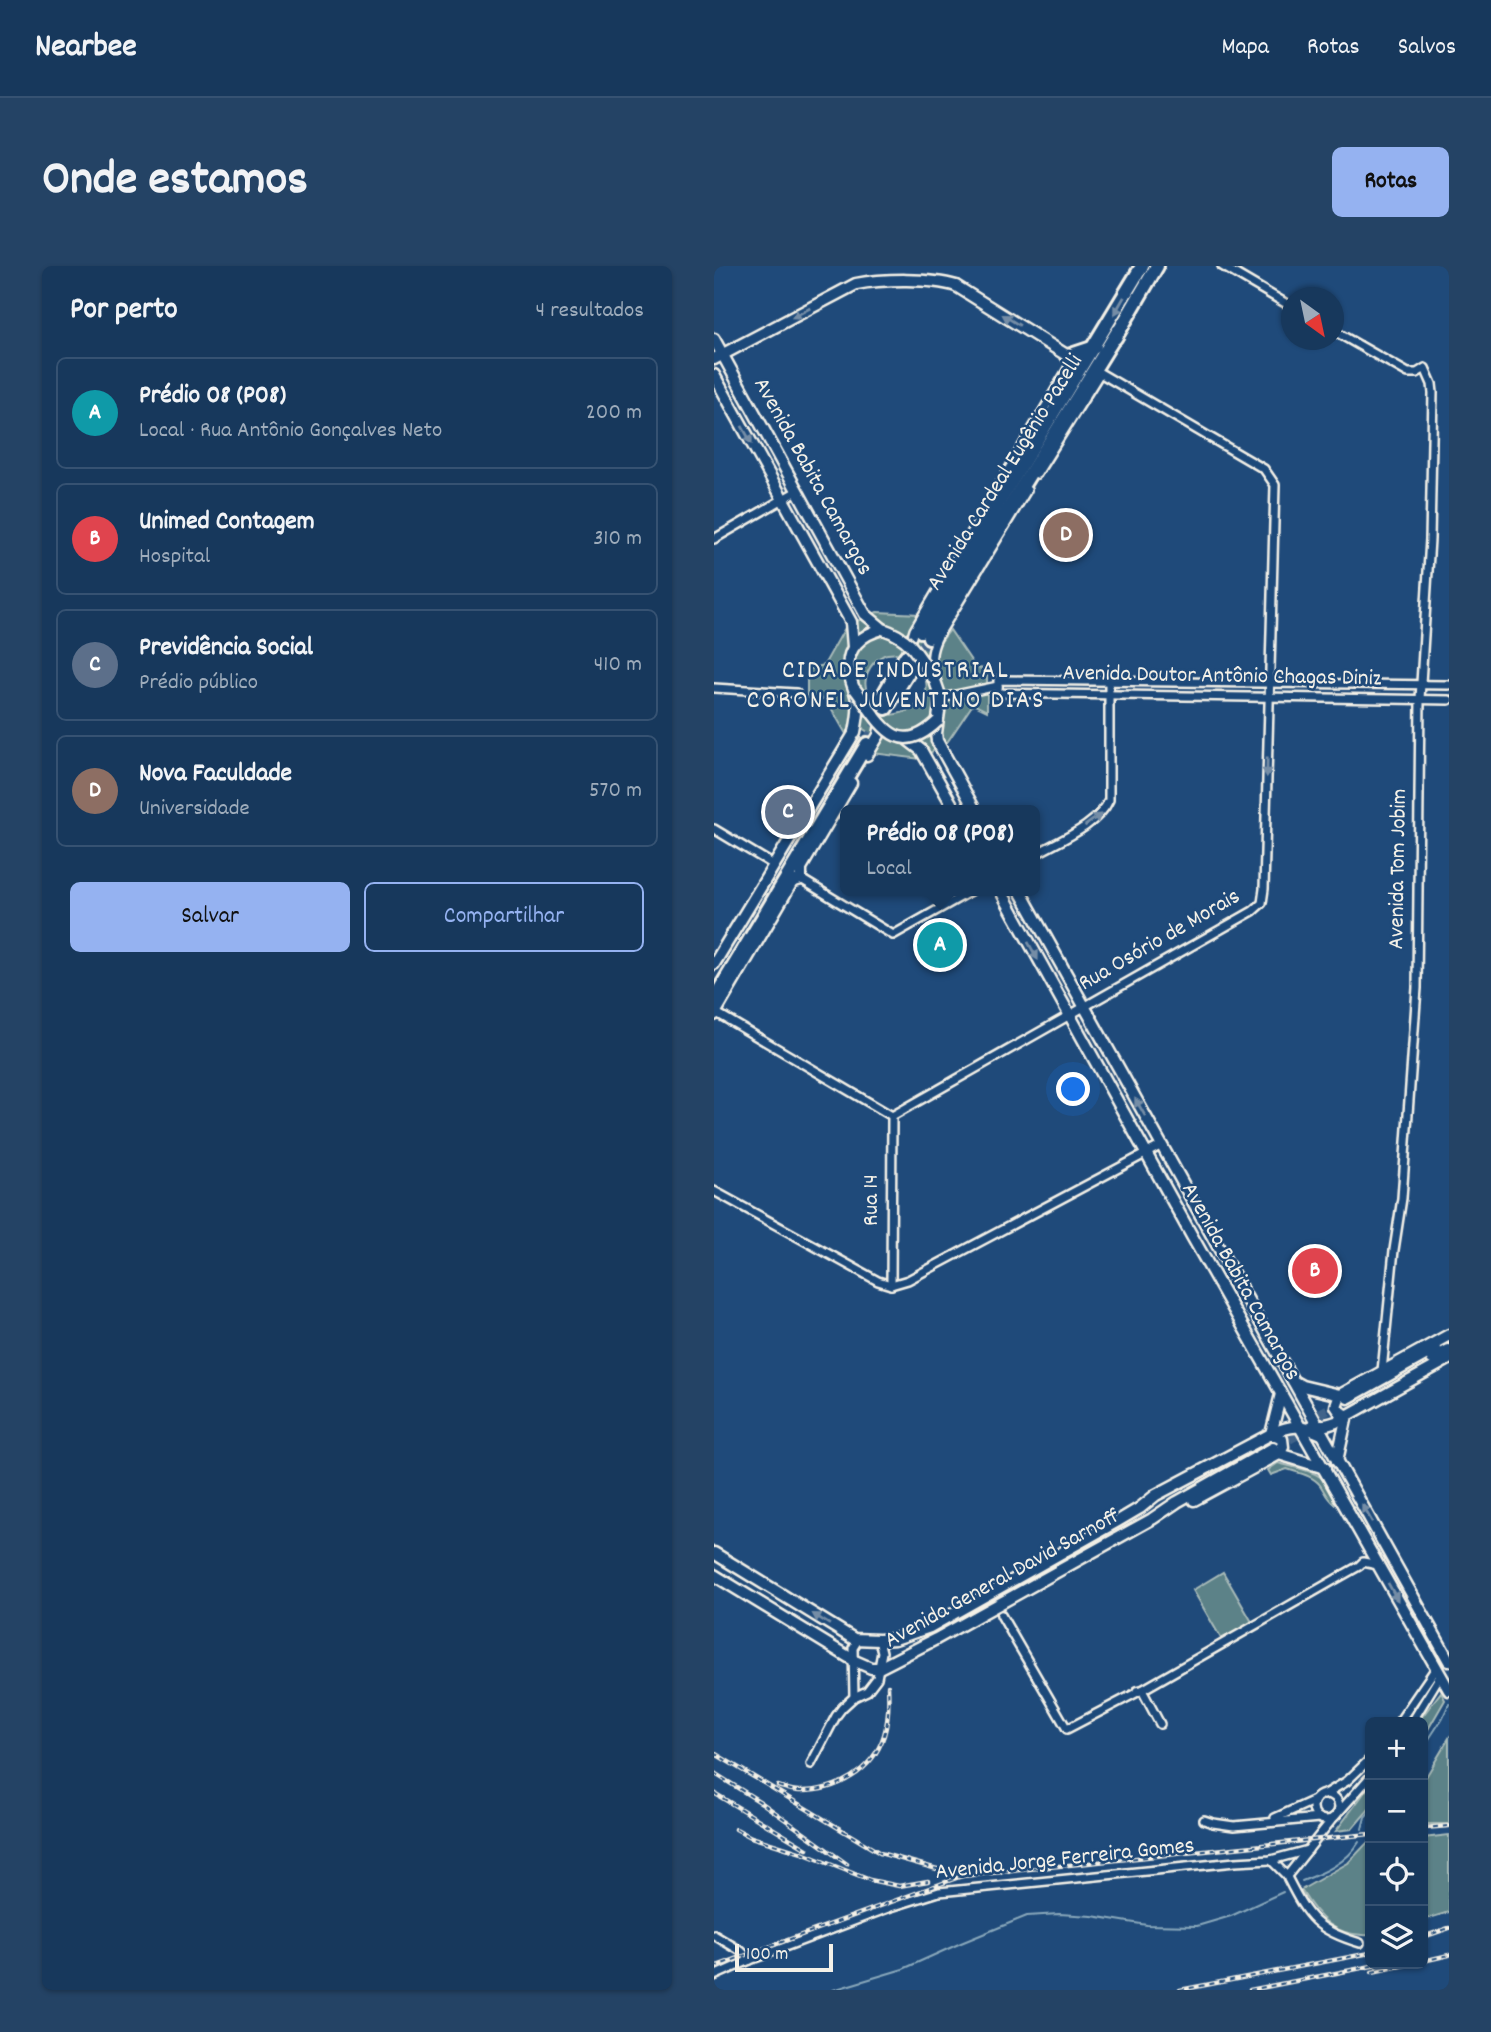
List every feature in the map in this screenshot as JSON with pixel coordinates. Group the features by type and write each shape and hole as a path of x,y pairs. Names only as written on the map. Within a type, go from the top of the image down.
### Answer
{"highway":[{"name":"Avenida Cardeal Eugênio Pacelli","path":"1118,331 925,634 1142,266"},
{"path":"1100,373 1118,331 1157,266"},
{"path":"1068,356 1095,347"},
{"path":"882,705 909,660"},
{"path":"714,983 864,741 714,999"}],"main road":[{"path":"718,357 856,284 936,281 957,286 1068,356"},
{"name":"Avenida Babita Camargos","path":"714,339 718,357 865,614 883,629"},
{"name":"Avenida Babita Camargos","path":"714,375 851,623 853,647"},
{"path":"714,964 855,732 858,708 849,670 849,657 853,647 870,632 883,629 898,634 910,643 935,681 941,698 937,741 972,805"},
{"path":"855,689 881,724 920,750 952,805"},
{"path":"908,740 925,733 938,721"},
{"path":"715,1013 792,882 801,879 801,868 879,735 881,724"},
{"name":"Avenida Babita Camargos","path":"1004,896 1449,1690"},
{"name":"Avenida Babita Camargos","path":"1023,896 1448,1660"},
{"path":"1346,1399 1382,1371 1449,1335"},
{"path":"1292,1381 1346,1399 1449,1342"},
{"path":"1347,1415 1338,1409 1336,1402 1449,1350"},
{"path":"1272,1445 1297,1421 1320,1430 1449,1359"},
{"path":"1272,1445 1281,1394"},
{"path":"1337,1461 1347,1415"},
{"path":"1272,1445 1325,1468"},
{"name":"Avenida General David Sarnoff","path":"714,1553 853,1639 895,1639 930,1627 1140,1508 1156,1495 1272,1445"},
{"name":"Avenida General David Sarnoff","path":"714,1575 855,1661 871,1668 879,1668 1152,1519 1177,1509 1272,1445"},
{"path":"1366,1542 1373,1534 1380,1536"},
{"path":"760,1603 768,1586"},
{"path":"1438,1672 1448,1660"}],"street":[{"path":"1222,266 1281,301"},
{"name":"Avenida Tom Jobim","path":"1344,337 1408,373 1417,373 1426,368 1432,384 1434,418 1420,699 1417,988 1402,1198 1382,1371"},
{"name":"Avenida Cardeal Eugênio Pacelli","path":"910,643 914,630 1070,365 1068,356"},
{"name":"Avenida Cardeal Eugênio Pacelli","path":"935,681 931,663 932,649 937,638 1100,373"},
{"name":"Rua Osório de Morais","path":"892,1116 1253,911 1262,903 1275,486 1264,469 1100,373"},
{"path":"714,539 797,491"},
{"name":"Avenida Doutor Antônio Chagas Diniz","path":"1449,685 998,680 998,693 1449,700"},
{"path":"1040,852 1097,819 1105,810 1109,800 1109,681"},
{"path":"941,698 998,686"},
{"path":"714,688 796,693"},
{"path":"714,829 774,865"},
{"path":"801,879 893,935 962,896"},
{"path":"715,1013 892,1116"},
{"name":"Rua 14","path":"891,1285 892,1116"},
{"path":"714,1191 878,1281 891,1285 908,1280 1162,1145"},
{"path":"1001,1615 1067,1729 1139,1691 1363,1562 1378,1565"},
{"path":"854,1697 853,1648 858,1640"},
{"path":"811,1764 836,1716 854,1697 871,1687 877,1678 882,1652 879,1640"},
{"path":"1403,1717 1438,1672"},
{"path":"1415,1717 1438,1672"},
{"path":"1139,1691 1160,1724"},
{"path":"1261,1823 1282,1816 1347,1781 1365,1764"},
{"path":"1287,1876 1367,1780"},
{"path":"1204,1819 1234,1826 1328,1820 1336,1815 1339,1807 1337,1800 1331,1796 1320,1796"},
{"path":"1320,1796 1313,1809 1323,1826 1321,1835"},
{"name":"Avenida Jorge Ferreira Gomes","path":"714,1976 891,1907 939,1892 1272,1860 1308,1850"},
{"path":"1272,1860 1287,1876 1308,1915 1316,1923 1333,1934 1360,1943"},
{"path":"714,1935 741,1951 750,1960"}],"green space":[{"path":"877,612 920,614 915,634 936,648 950,630 976,668 987,669 987,711 973,704 948,741 921,759 872,753 879,739 860,727 846,734 826,699 807,698 807,670 824,665 846,626","holes":["901,653 913,661 925,677 925,694 921,701 907,711 888,715 870,698 866,689 866,678 874,662 884,655"]},
{"path":"1278,1463 1322,1478 1328,1484 1334,1504 1320,1485 1309,1477 1287,1469 1271,1475 1268,1470"},
{"path":"1223,1572 1252,1622 1222,1640 1193,1590"},
{"path":"1441,1692 1445,1700 1428,1729 1428,1717 1422,1717"},
{"path":"1449,1738 1449,1824 1428,1824 1428,1774"},
{"path":"1365,1792 1365,1814 1352,1829 1336,1831"},
{"path":"1449,1835 1449,1912 1428,1918 1428,1843 1428,1837"},
{"path":"1365,1845 1365,1935 1347,1933 1329,1924 1301,1890 1348,1863"}],"waterway":[{"path":"1428,1740 1449,1704"},
{"path":"1362,1829 1365,1817"},
{"path":"1302,1881 1341,1861 1359,1842"},
{"path":"833,1990 903,1969 1027,1916 1059,1914 1092,1916 1147,1925 1197,1926 1231,1916 1283,1892"}],"tunnel":[{"path":"913,663 929,637"},
{"path":"867,744 886,708"},
{"path":"1266,1443 1342,1402"},
{"path":"1276,1446 1309,1428"}],"railway":[{"path":"778,1786 799,1791 826,1788 862,1769 879,1748 884,1735 888,1686"},
{"path":"714,1753 880,1853 962,1876 1365,1835"},
{"path":"714,1773 762,1803 847,1864"},
{"path":"714,1793 807,1849"},
{"path":"1428,1828 1449,1826"},
{"path":"736,1829 751,1837 802,1853 870,1880 899,1886 928,1881"},
{"path":"714,1967 962,1876"},
{"path":"1428,1935 1449,1928"},
{"path":"1180,1990 1365,1954"},
{"path":"1428,1960 1449,1955"},
{"path":"1250,1990 1365,1967"},
{"path":"1372,1972 1386,1969"}],"place":[{"name":"Nova Faculdade","path":"1066,535"},
{"name":"Previdência Social","path":"788,812"},
{"name":"Prédio 08 (P08)","path":"940,945"},
{"name":"Unimed Contagem","path":"1315,1271"}],"district":[{"name":"CIDADE INDUSTRIAL CORONEL JUVENTINO DIAS","path":"896,686"}]}
